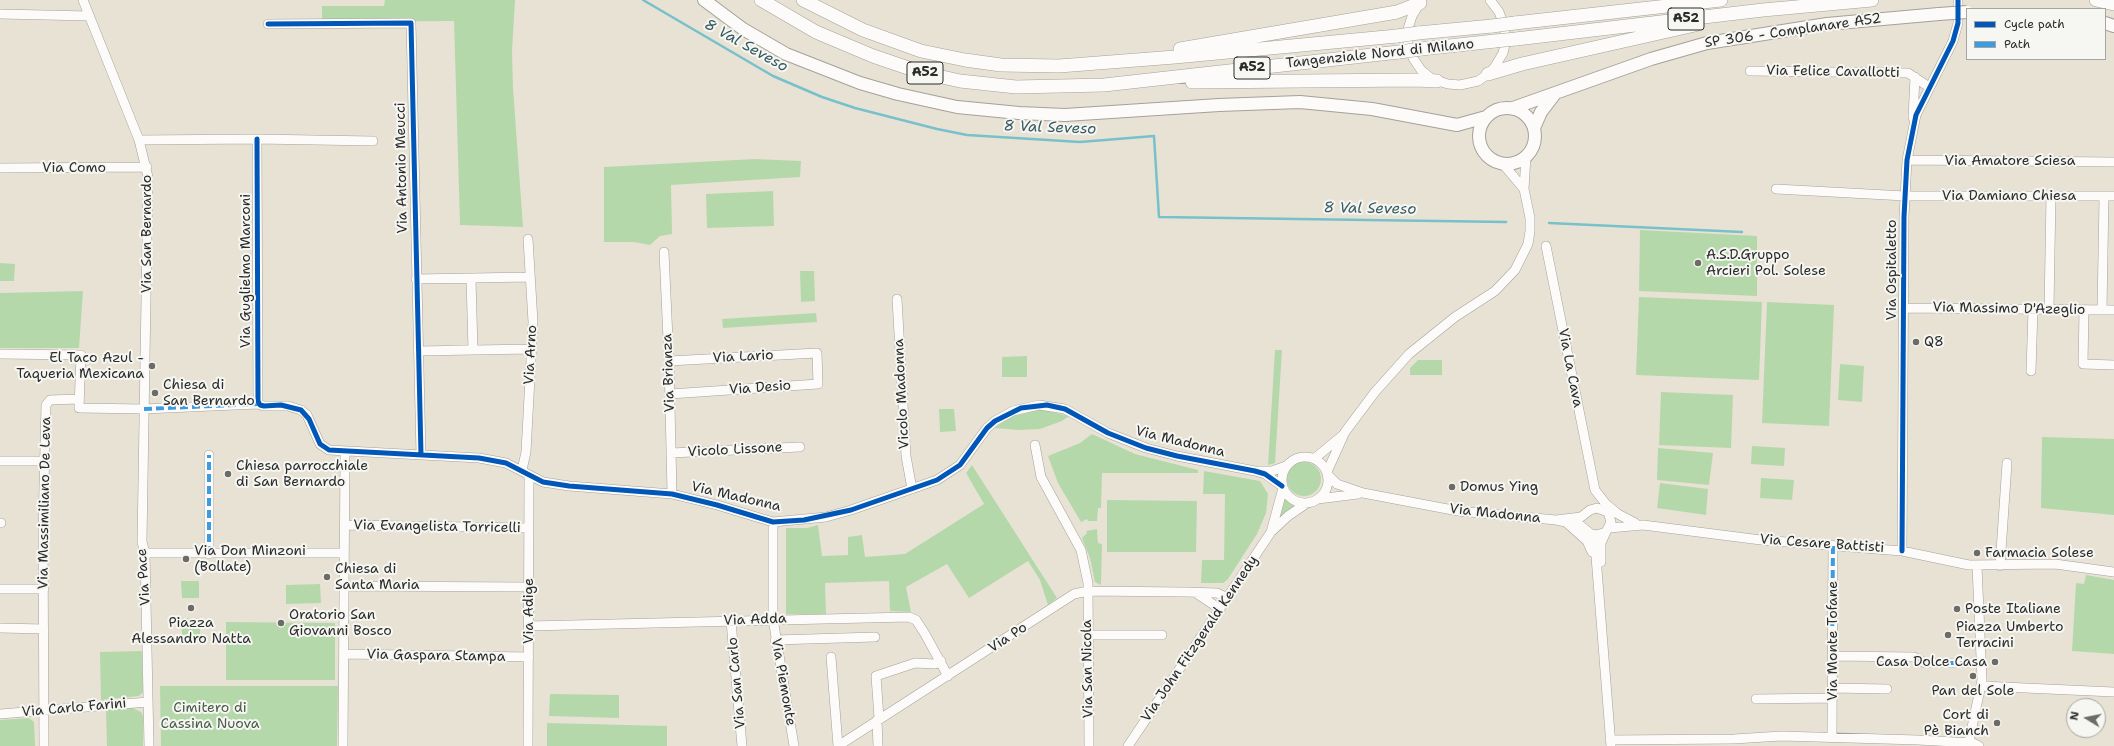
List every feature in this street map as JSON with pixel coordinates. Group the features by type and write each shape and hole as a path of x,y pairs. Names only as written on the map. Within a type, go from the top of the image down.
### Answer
{"highway":[{"name":"Tangenziale Nord di Milano","path":"761,0 816,32 873,56 920,72 960,82 1016,87 1104,85 1763,10 1872,0"},
{"name":"Tangenziale Nord di Milano","path":"803,0 863,30 936,55 1001,65 1059,66 1248,51 1492,26 1721,0"},
{"path":"2096,0 2114,4"},
{"path":"1101,62 1397,12 1422,2"},
{"path":"1488,74 1522,64 1763,10"},
{"path":"1104,85 1416,80 1437,81"}],"main road":[{"path":"704,0 743,29 792,57 860,83 906,96 957,107 1019,114 1065,115 1233,104 1300,102 1372,108 1457,124 1486,117 1498,109 1513,108 1526,116 1534,128"},
{"name":"SP 306 - Complanare A52","path":"1513,108 1651,59 1729,38 1827,24 1966,12"},
{"path":"1457,124 1479,142 1488,157 1503,164 1513,164 1526,156 1534,144 1534,128 1541,112 1555,94"},
{"path":"1479,142 1480,126 1486,117"}],"street":[{"name":"Via San Bernardo","path":"83,0 139,140 147,167 144,409"},
{"path":"1422,2 1410,22 1408,44 1413,58 1421,70 1437,81 1453,85 1478,80 1488,74 1494,68 1503,53 1506,36 1503,20 1490,0"},
{"name":"Via Ospitaletto","path":"1902,551 1904,196 1907,160 1913,124 1929,87 1953,41 1958,23 1958,0"},
{"path":"0,14 89,16"},
{"name":"Via Antonio Meucci","path":"268,24 411,23 421,455"},
{"name":"Via Felice Cavallotti","path":"1750,71 1908,73 1929,87"},
{"name":"Via Felice Cavallotti","path":"1913,124 1914,77"},
{"path":"139,140 257,139 373,141"},
{"name":"Via Guglielmo Marconi","path":"257,139 258,404"},
{"path":"1315,458 1345,432 1375,392 1409,354 1455,317 1494,291 1515,270 1528,244 1530,231 1530,218 1524,189 1526,156"},
{"name":"Via Amatore Sciesa","path":"1907,160 2114,162"},
{"path":"1503,164 1524,189"},
{"name":"Via Como","path":"0,168 147,167"},
{"name":"Via Damiano Chiesa","path":"1776,189 1904,196 2114,196"},
{"path":"2049,310 2051,196"},
{"path":"2102,310 2104,196"},
{"name":"Via Arno","path":"526,473 534,322 528,239"},
{"name":"Via La Cava","path":"1546,246 1595,490 1592,510"},
{"name":"Via Brianza","path":"664,252 669,361 672,494"},
{"path":"416,279 530,277"},
{"path":"471,279 473,350"},
{"name":"Vicolo Madonna","path":"898,299 906,456 912,489"},
{"name":"Via Massimo D'Azeglio","path":"1904,308 2114,310"},
{"path":"2032,372 2033,309"},
{"path":"2084,310 2083,364 2114,365"},
{"path":"418,351 532,349"},
{"name":"Via Lario","path":"669,361 816,353"},
{"name":"Via Desio","path":"670,394 818,384 816,353"},
{"path":"0,354 81,355 79,408 144,409"},
{"name":"Via Massimiliano De Leva","path":"44,746 44,461 48,402 52,399 79,399"},
{"name":"Via Madonna","path":"144,409 258,404 264,406 288,406 301,410 309,419 320,444 329,450 479,458 506,463 543,482 569,486 672,494 717,505 773,522 826,517 851,510 937,480 960,465 987,428 995,421 1013,410 1039,405 1065,409 1108,433 1146,448 1255,471 1265,474 1283,487"},
{"name":"Via Pace","path":"144,409 142,542 145,553 149,746"},
{"path":"1327,474 1323,465 1315,458 1307,456 1299,457 1286,466 1282,476 1283,487 1291,499 1307,503 1318,499 1327,486 1327,474 1345,432"},
{"name":"Via San Nicola","path":"1035,445 1041,477 1081,550 1088,582 1089,746"},
{"name":"Vicolo Lissone","path":"671,453 800,446"},
{"path":"343,746 345,452"},
{"path":"209,554 210,454"},
{"path":"0,461 44,461"},
{"path":"2000,566 2006,463"},
{"name":"Via Madonna","path":"1255,471 1272,471 1286,466"},
{"name":"Via Adige","path":"526,473 531,564 528,746"},
{"name":"Via Madonna","path":"1327,474 1337,484 1363,493 1458,511 1560,521"},
{"name":"Via John Fitzgerald Kennedy","path":"1271,532 1283,487"},
{"name":"Via Cesare Battisti","path":"1595,490 1606,504 1618,514 1639,524"},
{"name":"Via Madonna","path":"1318,499 1363,493"},
{"name":"Via John Fitzgerald Kennedy","path":"1128,746 1271,532 1288,516 1307,503"},
{"path":"1592,510 1584,520 1588,531 1594,539 1611,743 1781,736 1832,737 1968,744 1979,746"},
{"path":"1560,521 1592,510 1606,511 1610,517 1608,530 1601,543 1599,591"},
{"name":"Via Cesare Battisti","path":"1610,517 1639,524 1761,540 1902,551 1959,564 1977,566 2055,564 2114,572"},
{"path":"1560,521 1597,535 1608,530"},
{"path":"1560,521 1576,529 1587,541 1596,560"},
{"name":"Via Piemonte","path":"773,522 773,619 775,640 794,746"},
{"name":"Via Cesare Battisti","path":"1608,530 1639,524"},
{"name":"Via Evangelista Torricelli","path":"345,525 528,528"},
{"name":"Via Monte Tofane","path":"1832,737 1833,546"},
{"path":"145,553 344,553"},
{"path":"1968,744 1981,686 1982,663 1977,566"},
{"path":"344,586 530,586"},
{"path":"0,589 44,589"},
{"name":"Via Po","path":"838,746 1074,594 1088,591 1217,593 1228,598"},
{"path":"1196,593 1220,609"},
{"name":"Via Adda","path":"529,626 773,619 912,617 916,620 925,634 948,676"},
{"name":"Via San Carlo","path":"731,621 742,746"},
{"path":"0,628 44,629"},
{"path":"1088,635 1162,635"},
{"path":"775,640 875,637"},
{"path":"1832,653 1914,657 1926,663 1982,663"},
{"name":"Via Gaspara Stampa","path":"344,654 529,657"},
{"path":"830,657 838,746"},
{"path":"878,746 876,676 915,663 935,664 941,661"},
{"path":"1981,686 2114,692"},
{"path":"1832,688 1886,689"},
{"path":"1756,699 1832,698"},
{"name":"Via Carlo Farini","path":"0,714 148,702"}],"green space":[{"path":"385,0 515,0 512,51 513,88 523,227 460,225 454,21 322,22 322,6 384,6"},
{"path":"755,159 801,161 800,177 671,185 672,234 660,236 650,245 634,242 604,242 604,167"},
{"path":"773,191 774,226 707,228 706,194"},
{"name":"A.S.D.Gruppo Arcieri Pol. Solese","path":"1640,230 1757,236 1757,296 1639,291"},
{"path":"0,263 15,264 14,281 0,281"},
{"path":"800,271 814,271 815,301 801,302"},
{"path":"83,291 79,348 0,348 0,293"},
{"path":"1639,297 1762,302 1759,380 1636,375"},
{"path":"1767,302 1834,305 1829,426 1762,423"},
{"path":"816,313 817,322 723,328 722,319"},
{"path":"1275,350 1282,350 1275,463 1268,465"},
{"path":"1027,356 1027,377 1002,377 1002,357"},
{"path":"1418,360 1442,360 1442,375 1410,375 1410,368"},
{"path":"1840,364 1864,366 1862,402 1838,400"},
{"path":"1661,392 1733,395 1731,448 1659,445"},
{"path":"939,409 954,409 956,431 940,432"},
{"path":"1039,409 1069,416 1062,421 1040,429 1019,430 994,428 1017,413"},
{"path":"1092,434 1135,454 1198,470 1198,473 1102,473 1101,508 1098,508 1097,521 1088,521 1087,519 1081,522 1058,483 1048,456 1080,443"},
{"path":"2042,437 2114,439 2114,515 2041,508"},
{"path":"1752,446 1785,448 1784,466 1751,464"},
{"path":"1658,448 1713,453 1709,485 1657,480"},
{"path":"1301,462 1307,462 1311,463 1318,469 1321,479 1320,486 1314,493 1307,496 1301,496 1297,495 1290,489 1287,482 1287,476 1288,472 1294,465"},
{"path":"972,465 1057,598 1048,605 1040,580 1028,561 969,598 947,564 906,587 911,612 890,611 889,581 825,583 826,614 786,614 786,528 807,528 818,525 822,556 848,555 848,537 862,535 865,557 905,554 984,504 966,473"},
{"path":"1204,471 1260,481 1268,494 1266,513 1257,534 1228,579 1223,583 1201,583 1202,560 1224,560 1225,494 1203,494"},
{"path":"1761,478 1794,480 1792,500 1760,498"},
{"path":"1660,483 1708,489 1706,515 1657,508"},
{"path":"1284,498 1296,505 1278,521"},
{"path":"1107,500 1197,501 1196,552 1107,552"},
{"path":"1097,529 1098,543 1102,544 1101,585 1095,582 1090,558 1082,538 1087,533 1086,531"},
{"path":"2086,575 2114,580 2114,654 2072,651 2076,583 2084,584"},
{"path":"181,581 199,581 199,598 182,598"},
{"path":"320,584 321,603 286,604 286,585"},
{"path":"181,618 200,618 200,636 182,636"},
{"path":"226,622 335,623 335,680 226,680"},
{"path":"142,651 143,692 139,696 101,700 100,652"},
{"name":"Cimitero di Cassina Nuova","path":"160,686 338,686 337,746 161,746"},
{"path":"550,694 619,695 619,718 549,716"},
{"path":"133,708 141,712 143,716 143,746 107,746 106,710"},
{"path":"29,718 34,722 35,746 0,746 0,720"},
{"path":"547,723 667,726 667,746 547,746"}],"waterway":[{"name":"8 Val Seveso","path":"643,0 773,76 822,97 855,108 967,135 1080,142 1154,136 1159,217 1506,222"},
{"name":"8 Val Seveso","path":"1549,223 1742,232"}],"marked path":[{"path":"144,409 258,404"},
{"path":"209,455 209,554"},
{"path":"1832,650 1833,546"},
{"path":"1914,657 1925,663 1982,663"}],"cycle path":[{"path":"1902,551 1904,217 1907,160 1916,115 1953,41 1958,23 1958,0"},
{"path":"268,24 411,23 421,455"},
{"path":"257,139 258,401 260,405 264,406 281,405 301,410 309,419 320,444 329,450 479,458 506,463 543,482 569,486 672,494 717,505 773,522 804,520 851,510 937,480 960,465 987,428 995,421 1021,408 1047,405 1065,409 1108,433 1146,448 1177,456 1255,471 1265,474 1282,486"}],"place":[{"name":"A.S.D.Gruppo Arcieri Pol. Solese","path":"1698,263"},
{"name":"Q8","path":"1916,342"},
{"name":"El Taco Azul - Taqueria Mexicana","path":"152,366"},
{"name":"Chiesa di San Bernardo","path":"155,393"},
{"name":"Chiesa parrocchiale di San Bernardo","path":"228,474"},
{"name":"Domus Ying","path":"1452,487"},
{"name":"Farmacia Solese","path":"1977,553"},
{"name":"Via Don Minzoni (Bollate)","path":"186,559"},
{"name":"Chiesa di Santa Maria","path":"327,577"},
{"name":"Piazza Alessandro Natta","path":"191,608"},
{"name":"Poste Italiane","path":"1957,609"},
{"name":"Oratorio San Giovanni Bosco","path":"281,623"},
{"name":"Piazza Umberto Terracini","path":"1948,635"},
{"name":"Casa Dolce Casa","path":"1995,662"},
{"name":"Pan del Sole","path":"1973,676"},
{"name":"Cort di Pè Bianch","path":"1997,723"}]}
